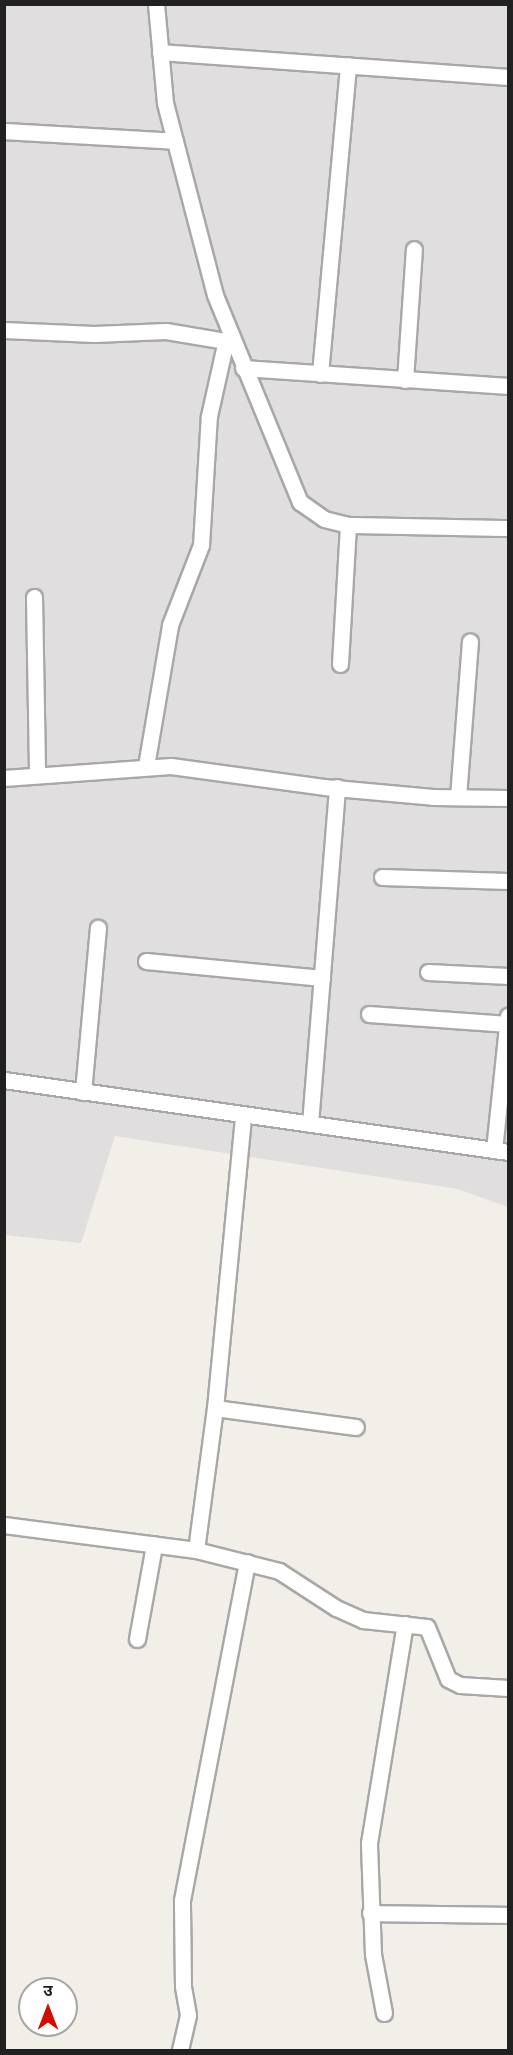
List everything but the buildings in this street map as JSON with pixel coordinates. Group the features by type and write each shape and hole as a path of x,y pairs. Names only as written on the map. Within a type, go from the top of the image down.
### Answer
{"street":[{"path":"156,4 165,104 215,295 229,341 243,368 300,502 324,519 348,525 508,528"},
{"path":"160,52 508,77"},
{"path":"320,374 348,65"},
{"path":"4,131 175,141"},
{"path":"405,380 414,249"},
{"path":"4,330 94,334 166,331 229,341"},
{"path":"146,766 170,626 201,545 209,416 229,341"},
{"path":"243,368 508,386"},
{"path":"340,664 348,525"},
{"path":"34,597 37,776"},
{"path":"458,797 470,641"},
{"path":"4,778 146,766 337,787 458,797 508,798"},
{"path":"310,1124 337,787"},
{"path":"382,877 508,881"},
{"path":"83,1092 98,928"},
{"path":"146,961 322,978"},
{"path":"428,972 508,976"},
{"path":"4,1080 243,1117 310,1124 501,1151 508,1020 369,1014"},
{"path":"196,1550 215,1407 243,1117"},
{"path":"215,1407 356,1427"},
{"path":"4,1525 196,1550 279,1571 336,1608 363,1620 427,1627 448,1679 460,1685 508,1688"},
{"path":"137,1639 154,1545"},
{"path":"180,2050 188,2015 183,1986 182,1900 247,1562"},
{"path":"384,2013 370,1913 373,1805 405,1624"},
{"path":"370,1913 508,1915"}],"shaded area":[{"path":"4,5 508,5 508,1207 458,1189 115,1136 81,1243 5,1235"}]}
